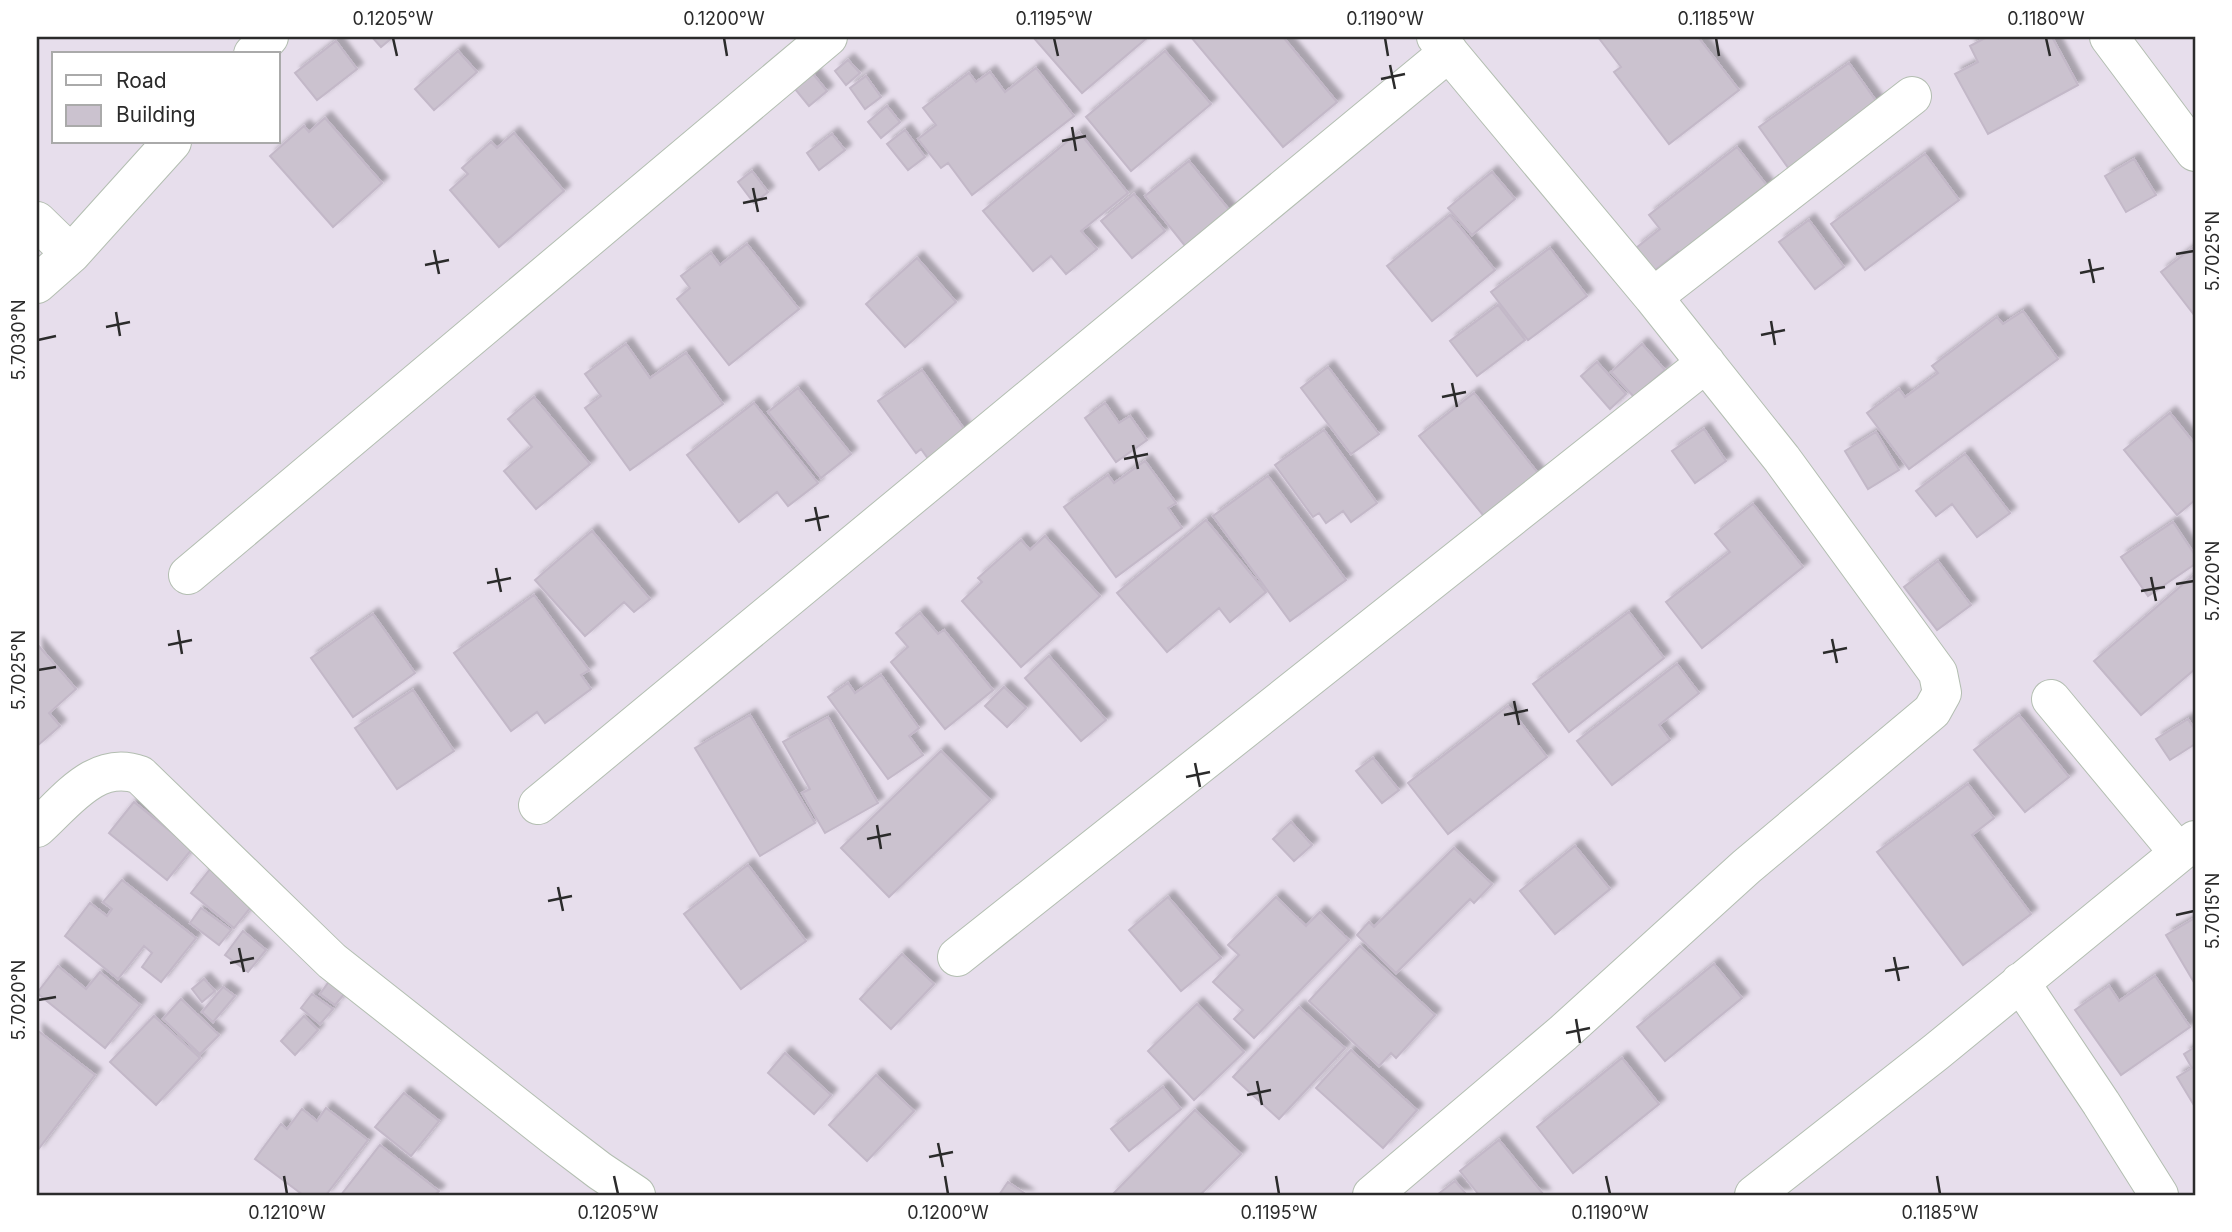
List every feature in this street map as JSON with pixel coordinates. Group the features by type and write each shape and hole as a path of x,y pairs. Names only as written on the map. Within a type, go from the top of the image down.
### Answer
{"street":[{"path":"255,52 269,37"},
{"path":"188,575 828,37"},
{"path":"2109,37 2195,152"},
{"path":"538,805 1442,44 1653,297 1782,459 1938,673 1942,693 1932,710 1746,867 1563,1033 1373,1195"},
{"path":"1653,297 1912,96"},
{"path":"37,284 71,254 170,144"},
{"path":"37,220 71,254"},
{"path":"957,957 1706,363"},
{"path":"1754,1195 1936,1052 2187,846 2050,699"},
{"path":"37,828 96,776 109,771 128,771 140,775 332,961 554,1136 636,1195"},
{"path":"2020,982 2159,1195"}],"building":[{"path":"372,37 393,37 381,47"},
{"path":"1033,37 1148,37 1082,93"},
{"path":"1191,37 1283,37 1337,102 1283,147"},
{"path":"1598,37 1698,37 1739,90 1669,144 1614,72 1621,67"},
{"path":"1987,37 2052,37 2078,85 1988,134 1955,74 1978,62 1970,46"},
{"path":"336,41 357,69 317,100 295,73"},
{"path":"458,51 477,72 434,110 415,89"},
{"path":"1165,51 1211,104 1131,171 1086,117"},
{"path":"848,60 860,73 846,85 835,71"},
{"path":"1849,63 1879,105 1789,169 1759,127"},
{"path":"805,64 827,91 809,106 786,78"},
{"path":"1036,68 1074,116 972,195 948,163 941,168 918,139 936,125 923,108 969,73 976,82 990,72 1005,92"},
{"path":"866,76 881,97 865,109 850,88"},
{"path":"887,106 900,122 881,138 868,122"},
{"path":"325,118 382,183 333,227 270,156 304,126 309,132"},
{"path":"905,130 925,157 908,170 887,144"},
{"path":"1079,132 1128,193 1081,231 1097,249 1066,274 1051,256 1033,271 983,211"},
{"path":"514,133 564,191 499,247 450,190 468,174 462,168 491,142 497,148"},
{"path":"832,134 845,150 819,170 807,153"},
{"path":"1737,147 1772,192 1684,260 1678,252 1654,271 1636,248 1660,229 1649,215"},
{"path":"1925,154 1959,200 1865,270 1831,224"},
{"path":"2134,159 2156,195 2126,212 2105,176"},
{"path":"1189,161 1231,212 1186,247 1145,196"},
{"path":"752,171 768,192 754,203 738,182"},
{"path":"1492,172 1515,199 1472,235 1448,208"},
{"path":"1134,194 1165,231 1132,258 1101,221"},
{"path":"1450,215 1495,270 1432,321 1387,266"},
{"path":"1809,220 1844,267 1815,289 1779,242"},
{"path":"747,244 799,309 729,365 677,299 690,288 681,276 711,253 720,265"},
{"path":"2195,246 2195,316 2161,272"},
{"path":"1550,248 1587,296 1528,340 1491,292"},
{"path":"917,258 956,302 905,347 866,304"},
{"path":"1498,305 1525,340 1477,376 1450,341"},
{"path":"2023,311 2058,359 1909,469 1867,413 1899,389 1905,397 1938,373 1932,366 1997,317 2003,324"},
{"path":"626,344 650,378 686,353 723,404 630,470 585,408 601,396 585,374"},
{"path":"1642,344 1665,370 1634,397 1611,372"},
{"path":"1597,362 1626,394 1610,409 1581,376"},
{"path":"1328,367 1379,434 1351,454 1301,388"},
{"path":"922,370 972,440 934,467 921,449 916,453 878,401"},
{"path":"798,388 851,454 821,478 768,412"},
{"path":"1474,393 1541,477 1487,520 1419,436"},
{"path":"534,397 590,464 536,509 504,471 532,447 508,419"},
{"path":"754,403 818,483 788,506 777,492 739,522 687,455"},
{"path":"1105,403 1119,423 1130,416 1147,440 1116,462 1085,418"},
{"path":"2170,413 2195,444 2195,500 2177,515 2124,450"},
{"path":"1704,429 1726,461 1695,483 1672,451"},
{"path":"1324,430 1377,503 1351,522 1343,511 1326,523 1319,513 1313,517 1275,465"},
{"path":"1876,432 1899,470 1868,489 1845,451"},
{"path":"1965,454 2010,513 1977,537 1952,504 1936,516 1916,491"},
{"path":"1145,461 1176,503 1168,508 1182,528 1116,577 1064,507 1108,475 1114,483"},
{"path":"1268,476 1346,580 1290,621 1213,516"},
{"path":"1753,504 1803,567 1702,648 1666,602 1730,552 1715,534"},
{"path":"1206,520 1266,592 1230,622 1219,608 1167,652 1117,593"},
{"path":"2173,522 2195,555 2195,564 2148,596 2121,557"},
{"path":"592,531 650,599 634,612 624,602 585,636 535,580"},
{"path":"1045,536 1100,596 1021,667 962,601 982,582 978,578 1021,540 1030,550"},
{"path":"1938,561 1971,605 1937,630 1904,587"},
{"path":"2195,574 2195,669 2141,715 2094,661"},
{"path":"534,595 589,670 581,675 591,689 545,723 537,712 511,731 454,653"},
{"path":"1629,612 1664,658 1569,732 1533,684"},
{"path":"920,613 938,634 944,630 993,690 945,729 891,662 908,647 896,633"},
{"path":"373,614 415,673 353,717 311,658"},
{"path":"37,644 76,689 49,713 60,726 37,746"},
{"path":"1049,656 1106,720 1081,741 1025,678"},
{"path":"1677,664 1699,693 1659,725 1670,740 1612,785 1577,741"},
{"path":"881,675 919,728 909,736 923,755 888,779 828,697 848,683 855,693"},
{"path":"1004,687 1026,708 1007,727 985,706"},
{"path":"413,690 454,751 397,789 355,728"},
{"path":"1508,706 1547,757 1448,834 1408,783"},
{"path":"750,715 815,823 760,856 695,748"},
{"path":"2019,715 2069,777 2025,812 1974,750"},
{"path":"828,717 878,803 825,833 802,793 810,789 783,742"},
{"path":"2188,719 2195,730 2195,744 2170,760 2156,739"},
{"path":"941,751 990,800 889,897 841,848"},
{"path":"1373,758 1399,790 1382,803 1356,771"},
{"path":"1968,784 1994,818 1972,835 2031,914 1963,965 1877,852"},
{"path":"134,802 192,849 167,880 109,833"},
{"path":"1291,822 1312,845 1294,861 1273,839"},
{"path":"1575,846 1610,889 1555,934 1520,891"},
{"path":"1454,848 1492,884 1474,903 1470,899 1396,973 1357,935 1369,922 1374,927"},
{"path":"748,865 806,941 741,989 684,914"},
{"path":"211,868 254,903 234,928 191,893"},
{"path":"122,880 196,938 161,982 142,967 152,953 144,946 118,979 65,936 90,903 107,916 112,909 103,902"},
{"path":"1168,897 1221,958 1181,991 1129,930"},
{"path":"1276,897 1306,926 1320,912 1349,940 1254,1038 1234,1019 1243,1010 1213,982 1239,955 1228,945"},
{"path":"201,908 231,930 219,945 190,923"},
{"path":"2195,918 2195,984 2166,935"},
{"path":"243,931 266,950 248,972 225,955"},
{"path":"1360,946 1435,1015 1396,1058 1391,1053 1379,1066 1309,1001"},
{"path":"902,954 934,984 891,1029 860,999"},
{"path":"1714,964 1742,998 1665,1061 1637,1027"},
{"path":"58,966 86,989 100,972 140,1005 105,1048 37,993"},
{"path":"2155,976 2190,1027 2121,1075 2075,1010 2109,986 2119,1001"},
{"path":"204,979 215,991 202,1002 192,989"},
{"path":"330,980 345,993 335,1005 320,994"},
{"path":"223,987 235,996 213,1022 202,1012"},
{"path":"312,994 333,1009 320,1024 301,1008"},
{"path":"181,999 219,1035 200,1054 163,1019"},
{"path":"1197,1004 1244,1052 1194,1100 1148,1051"},
{"path":"1299,1007 1345,1048 1279,1119 1233,1077"},
{"path":"154,1016 200,1058 156,1105 110,1062"},
{"path":"304,1016 318,1030 295,1055 281,1041"},
{"path":"37,1030 95,1075 37,1151"},
{"path":"2195,1047 2195,1107 2177,1077 2192,1068 2184,1054"},
{"path":"1351,1050 1417,1110 1383,1148 1316,1088"},
{"path":"785,1053 831,1095 814,1114 768,1073"},
{"path":"1622,1058 1659,1104 1573,1173 1537,1127"},
{"path":"876,1075 914,1111 867,1161 829,1125"},
{"path":"1163,1087 1181,1109 1129,1151 1111,1129"},
{"path":"404,1093 439,1121 411,1156 375,1127"},
{"path":"326,1108 368,1140 326,1195 303,1195 255,1159 281,1124 287,1129 302,1109 317,1121"},
{"path":"1195,1110 1241,1154 1200,1195 1112,1195"},
{"path":"1499,1140 1544,1195 1479,1195 1460,1171"},
{"path":"380,1145 439,1191 435,1195 341,1195"},
{"path":"1455,1181 1467,1195 1437,1195"},
{"path":"1008,1182 1027,1195 999,1195"}]}
